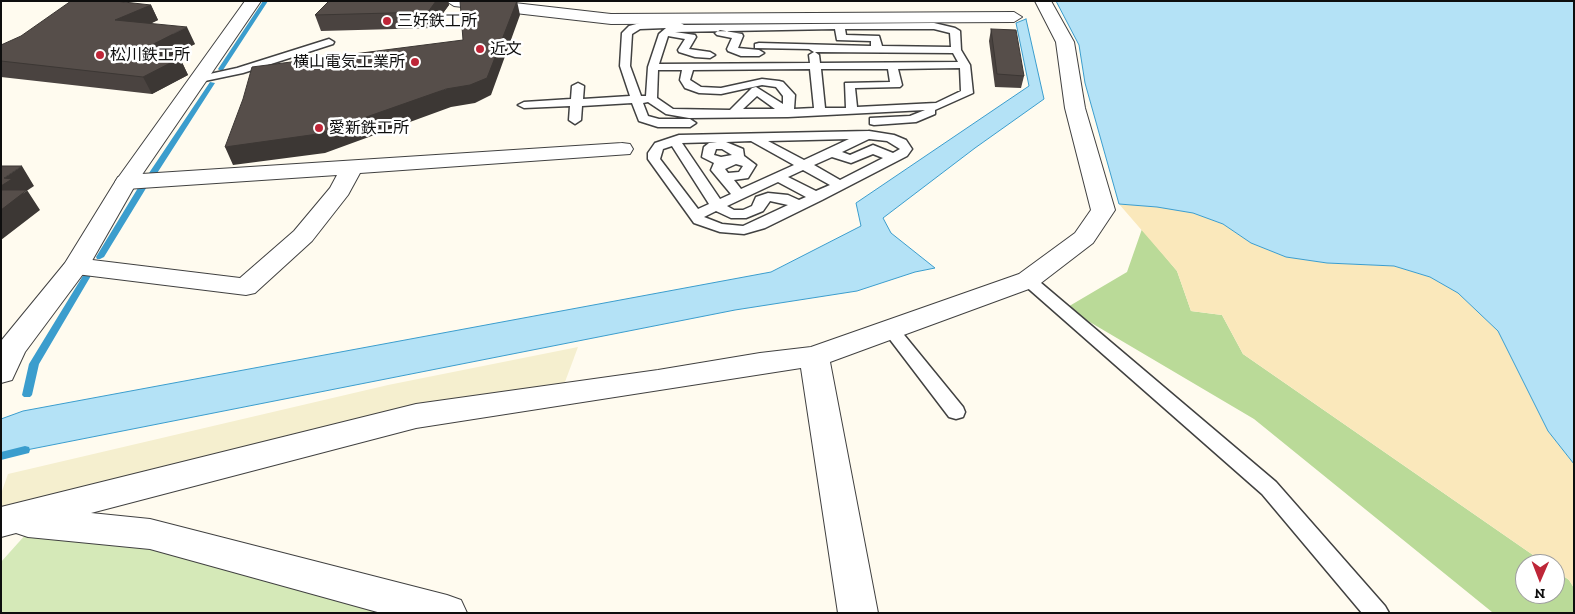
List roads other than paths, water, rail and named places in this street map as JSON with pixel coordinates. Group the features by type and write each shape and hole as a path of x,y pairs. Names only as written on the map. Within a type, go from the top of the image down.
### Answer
{"street":[{"path":"1,373 12,349 76,266 126,182 253,1"},
{"path":"454,1 611,19 1014,17"},
{"path":"795,17 804,1"},
{"path":"955,31 990,30 1002,27 1034,1"},
{"path":"4,521 416,416 658,381 760,363 814,358 1028,280 1084,238 1103,210 1076,108 1065,42 1043,1"},
{"path":"126,182 622,149"},
{"path":"76,266 246,287 303,236 340,190 352,166"},
{"path":"814,358 858,613"},
{"path":"4,521 150,534 446,613"}],"lane":[{"path":"680,25 689,27 712,40 759,31 813,30 840,26 934,26 955,31 956,50 965,65 967,93 938,106 931,112 912,119 658,122 643,118 625,66 627,33 640,26 680,25"},
{"path":"840,26 841,38 875,38 877,49"},
{"path":"888,26 891,37 908,37"},
{"path":"651,99 652,67 664,34 672,29 689,27"},
{"path":"813,30 820,112"},
{"path":"757,65 759,31"},
{"path":"664,34 683,34 691,37 683,50 689,53 712,40 736,35 738,40 732,49 741,53 759,50 814,48 956,50"},
{"path":"925,37 929,49"},
{"path":"708,66 712,40"},
{"path":"200,79 238,71 329,42"},
{"path":"852,112 850,85 896,85 892,64"},
{"path":"652,67 965,65"},
{"path":"688,66 685,80 689,86 699,90 721,91 757,83 779,84 789,95 788,113"},
{"path":"575,120 578,86"},
{"path":"732,114 756,90 788,113"},
{"path":"524,105 651,99 673,113 732,114 852,112 938,106"},
{"path":"694,216 898,120"},
{"path":"869,134 902,143 906,149 894,158 799,206 760,225 744,230 729,230 710,225 694,216 654,159 654,153 659,146 674,140 752,136 869,134"},
{"path":"752,136 840,185"},
{"path":"674,140 708,150 708,156 714,159 736,158 750,165 743,175 725,177"},
{"path":"674,140 717,205 736,215 753,212 758,208 761,200 768,197 788,200 799,206"},
{"path":"739,195 718,170 718,166 736,158 775,148"},
{"path":"831,152 851,159 873,149 894,158"},
{"path":"778,177 817,196"},
{"path":"1028,280 1269,488 1377,613"},
{"path":"890,329 956,412"}],"water":[{"path":"1056,1 1574,1 1574,464 1548,431 1498,331 1458,293 1430,277 1394,266 1327,263 1286,257 1251,243 1223,224 1193,213 1157,207 1119,204 1085,83 1079,45"},
{"path":"1026,19 1044,99 975,148 883,218 891,233 935,268 915,272 857,291 735,310 1,455 1,419 23,411 771,272 861,226 856,203 1029,86 1016,23"}],"waterway":[{"path":"221,69 266,1"},
{"path":"151,176 212,83"},
{"path":"100,257 144,185"},
{"path":"27,395 34,364 88,274"},
{"path":"1,456 25,450"}],"place":[{"name":"三好鉄工所","path":"387,21"},
{"name":"近文","path":"480,49"},
{"name":"松川鉄工所","path":"100,55"},
{"name":"横山電気工業所","path":"415,62"},
{"name":"愛新鉄工所","path":"319,128"}]}
